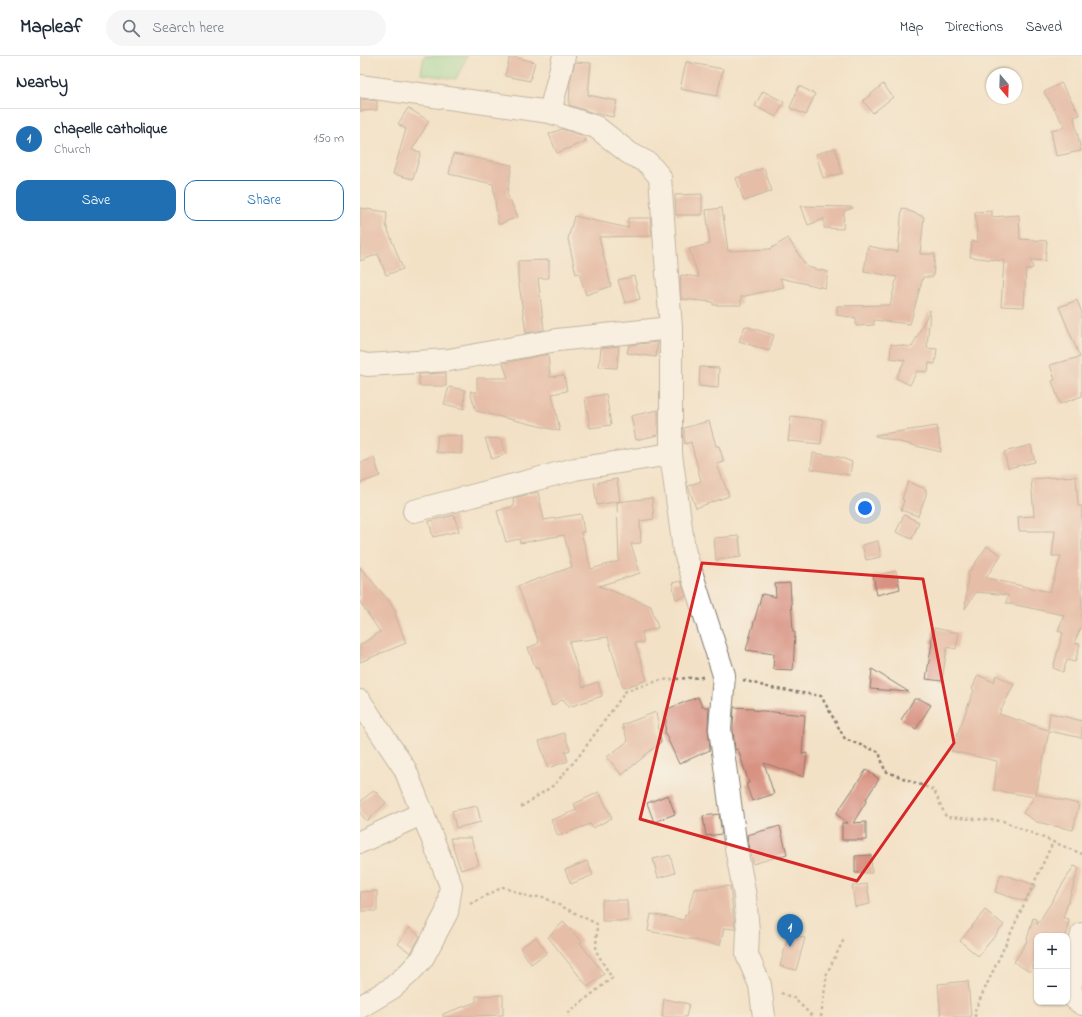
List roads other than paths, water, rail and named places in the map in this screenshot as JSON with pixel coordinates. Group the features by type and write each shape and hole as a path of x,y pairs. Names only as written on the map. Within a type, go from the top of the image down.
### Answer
{"street":[{"path":"550,112 564,56"},
{"path":"360,86 550,112 596,127 629,152 648,163 660,177 671,328 671,454 684,550 724,675 720,729 736,848 745,896 747,955 760,985 764,1017"},
{"path":"360,363 367,365 449,360 557,340 671,328"},
{"path":"414,510 575,469 671,454"},
{"path":"360,701 405,769 451,886 447,912 422,959 392,988 360,1007"},
{"path":"360,842 423,813"},
{"path":"1082,934 1070,989 1074,998 1082,1004"}],"place":[{"name":"chapelle catholique","path":"790,947"}]}
